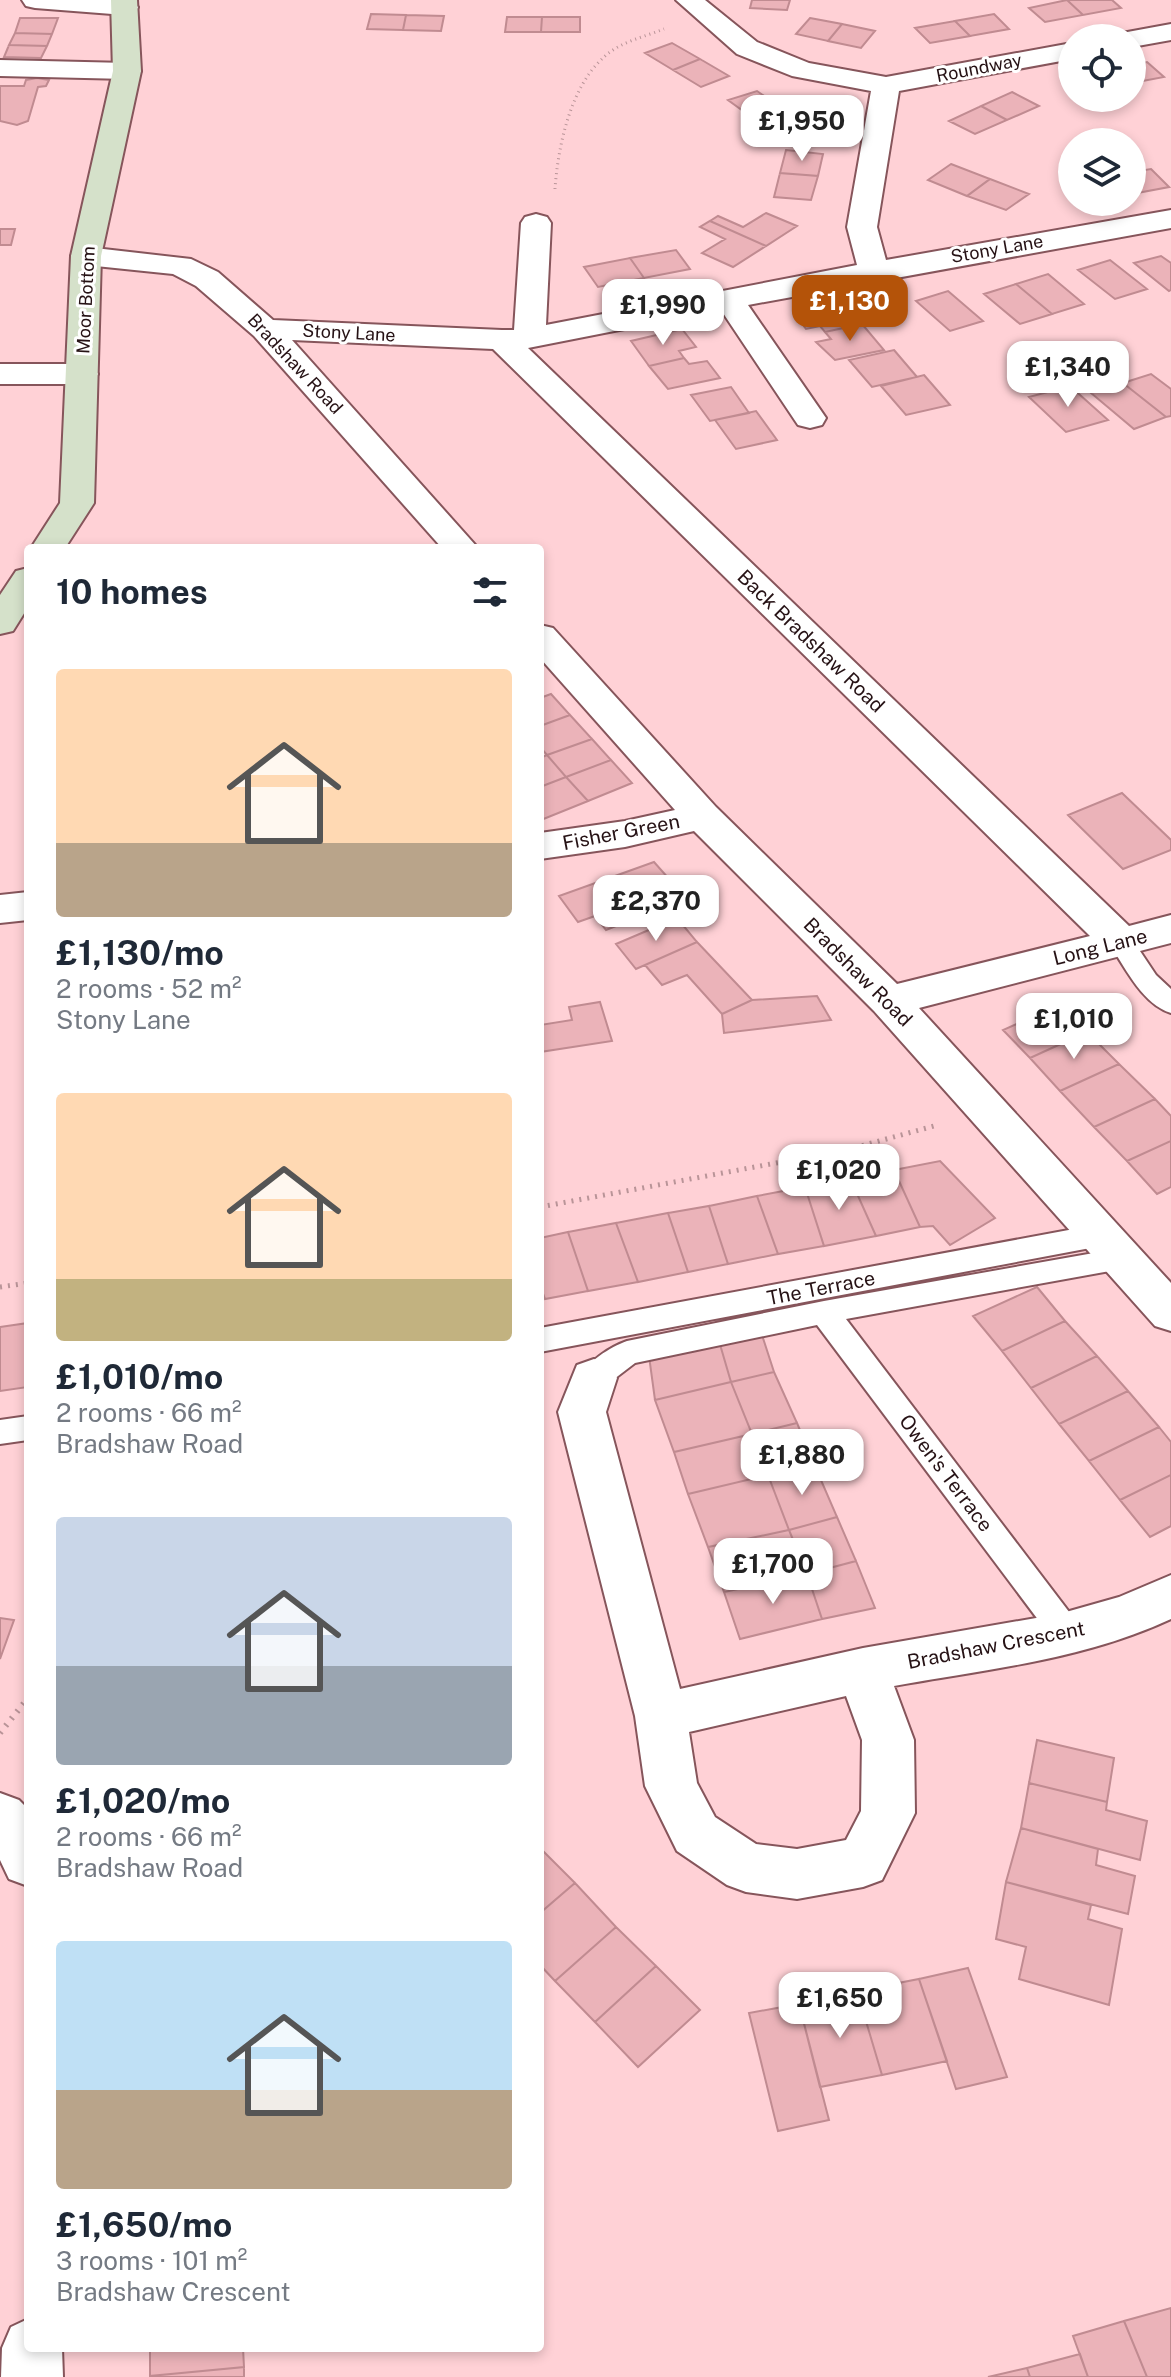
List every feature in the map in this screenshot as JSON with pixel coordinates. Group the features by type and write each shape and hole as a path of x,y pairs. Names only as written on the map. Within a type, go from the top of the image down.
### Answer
{"street":[{"path":"35,0 124,4"},
{"name":"Moor Bottom","path":"51,544 77,503 86,256 127,71 124,4"},
{"name":"Roundway","path":"697,7 747,48 802,70 886,85 1058,54"},
{"path":"1146,36 1171,32"},
{"path":"0,68 127,71"},
{"path":"874,271 862,227 886,85"},
{"path":"516,339 545,212"},
{"name":"Stony Lane","path":"265,329 516,339 1171,219"},
{"name":"Bradshaw Road","path":"86,256 180,266 207,279 265,329 457,544"},
{"path":"730,301 810,418"},
{"name":"Back Bradshaw Road","path":"516,339 1121,942"},
{"path":"0,374 82,374"},
{"path":"0,623 24,585"},
{"name":"Bradshaw Road","path":"544,640 702,816 889,1001 1171,1313"},
{"name":"Fisher Green","path":"544,845 625,834 702,816"},
{"path":"0,909 24,906"},
{"name":"Long Lane","path":"889,1001 1171,929"},
{"path":"594,1378 582,1412 661,1716 671,1786 696,1834 746,1867 797,1874 863,1862 888,1813 888,1740 863,1670"},
{"name":"Bradshaw Crescent","path":"661,1716 863,1670 1068,1635 1137,1614 1171,1596"},
{"path":"0,1817 12,1829 24,1853"},
{"path":"32,2352 32,2377"}],"lane":[{"path":"1121,942 1147,981 1171,1004"},
{"path":"594,1378 627,1353 1112,1247"},
{"name":"The Terrace","path":"544,1339 1112,1247"},
{"name":"Owen's Terrace","path":"824,1312 1068,1635"},
{"path":"0,1432 24,1429"}],"path":[{"path":"545,212 585,79 604,56 697,7"},
{"path":"544,1206 846,1150 988,1111"},
{"path":"0,1287 24,1284"},
{"path":"0,1733 24,1703"}],"building":[{"path":"752,0 790,0 787,10 750,8"},
{"path":"1067,0 1083,15 1045,22 1029,8"},
{"path":"1067,0 1112,0 1121,8 1083,15"},
{"path":"371,14 406,15 403,30 367,29"},
{"path":"994,14 1009,29 970,36 955,21"},
{"path":"406,15 444,16 441,31 403,30"},
{"path":"507,17 542,17 541,32 505,32"},
{"path":"542,17 580,17 580,32 541,32"},
{"path":"20,18 58,18 52,34 15,33"},
{"path":"810,18 842,24 828,41 796,34"},
{"path":"955,21 970,36 930,43 915,28"},
{"path":"842,24 875,31 861,48 828,41"},
{"path":"15,33 52,34 47,46 9,45"},
{"path":"672,43 700,59 673,70 645,53"},
{"path":"9,45 47,46 41,58 4,57"},
{"path":"700,59 729,76 701,87 673,70"},
{"path":"1147,62 1164,77 1146,80"},
{"path":"26,80 49,80 46,86 38,87 28,121 17,125 0,121 0,86 24,86"},
{"path":"757,91 783,109 754,119 728,100"},
{"path":"1012,92 1039,106 1007,120 981,106"},
{"path":"981,106 1007,120 975,134 949,121"},
{"path":"783,109 810,127 781,137 754,119"},
{"path":"786,150 823,154 818,176 780,173"},
{"path":"951,164 990,179 967,196 928,180"},
{"path":"1151,169 1169,187 1146,191 1146,170"},
{"path":"780,173 818,176 811,200 774,197"},
{"path":"990,179 1029,194 1006,210 967,196"},
{"path":"766,213 797,226 766,246 710,221 718,216 743,227"},
{"path":"710,221 766,246 733,267 702,253 725,239 700,227"},
{"path":"0,229 15,229 11,245 0,245"},
{"path":"676,250 690,269 644,278 630,258"},
{"path":"1161,256 1171,263 1169,291 1134,263"},
{"path":"630,258 644,278 598,287 584,267"},
{"path":"1110,260 1147,289 1115,299 1078,270"},
{"path":"1048,274 1084,304 1052,314 1016,284"},
{"path":"1016,284 1052,314 1020,324 984,294"},
{"path":"948,291 983,321 950,331 916,301"},
{"path":"844,300 862,324 825,332 820,326 806,329 800,321 804,320 797,310"},
{"path":"862,324 884,350 835,360 816,342 831,339 825,332"},
{"path":"682,329 696,347 679,351 684,358 649,366 631,341"},
{"path":"894,350 917,377 872,387 849,360"},
{"path":"684,358 689,364 707,361 720,378 668,389 649,366"},
{"path":"1151,374 1171,389 1171,416 1166,417 1123,383"},
{"path":"924,375 950,405 906,415 881,386"},
{"path":"1123,383 1166,417 1134,429 1091,393"},
{"path":"1070,386 1108,420 1066,432 1029,397"},
{"path":"731,387 749,413 710,421 691,395"},
{"path":"756,411 777,440 736,449 715,420"},
{"path":"551,694 570,715 544,725 544,697"},
{"path":"570,715 592,739 547,755 544,752 544,725"},
{"path":"592,739 611,760 566,777 547,755"},
{"path":"547,755 566,777 544,785 544,756"},
{"path":"611,760 632,783 588,801 566,777"},
{"path":"566,777 588,801 544,819 544,785"},
{"path":"1122,793 1171,840 1171,850 1123,869 1068,815"},
{"path":"654,862 686,898 606,930 595,916 578,922 559,896"},
{"path":"677,918 697,942 636,969 616,944"},
{"path":"697,942 752,1000 722,1014 687,975 662,985 645,965"},
{"path":"817,996 831,1020 724,1033 722,1014 752,1000"},
{"path":"600,1002 612,1041 544,1051 544,1024 572,1020 569,1007"},
{"path":"1060,1005 1087,1032 1030,1058 1003,1030"},
{"path":"1087,1032 1119,1064 1060,1091 1030,1058"},
{"path":"1119,1064 1155,1099 1094,1127 1060,1091"},
{"path":"1155,1099 1171,1116 1171,1141 1127,1161 1094,1127"},
{"path":"1171,1141 1171,1187 1157,1194 1127,1161"},
{"path":"940,1161 995,1218 950,1245 933,1226 920,1227 894,1170"},
{"path":"894,1170 920,1227 876,1236 850,1178"},
{"path":"850,1178 876,1236 824,1246 805,1187"},
{"path":"805,1187 824,1246 778,1254 757,1196"},
{"path":"757,1196 778,1254 728,1264 709,1206"},
{"path":"709,1206 728,1264 688,1272 668,1213"},
{"path":"668,1213 688,1272 638,1282 616,1223"},
{"path":"616,1223 638,1282 588,1291 568,1232"},
{"path":"568,1232 588,1291 545,1299 544,1237"},
{"path":"1037,1287 1065,1321 1002,1351 973,1316"},
{"path":"1065,1321 1097,1356 1031,1388 1002,1351"},
{"path":"24,1324 24,1388 0,1391 0,1327"},
{"path":"761,1332 774,1372 731,1382 719,1341"},
{"path":"719,1341 731,1382 655,1400 649,1356"},
{"path":"1097,1356 1128,1391 1059,1424 1031,1388"},
{"path":"774,1372 797,1423 752,1434 731,1382"},
{"path":"731,1382 752,1434 674,1452 655,1400"},
{"path":"1128,1391 1159,1427 1089,1461 1059,1424"},
{"path":"797,1423 814,1464 768,1475 752,1434"},
{"path":"1159,1427 1171,1442 1171,1475 1120,1500 1089,1461"},
{"path":"752,1434 768,1475 688,1494 674,1452"},
{"path":"814,1464 837,1517 789,1530 768,1475"},
{"path":"768,1475 789,1530 708,1547 688,1494"},
{"path":"1171,1475 1171,1526 1150,1537 1120,1500"},
{"path":"837,1517 856,1561 807,1574 789,1530"},
{"path":"789,1530 807,1574 724,1592 708,1547"},
{"path":"856,1561 875,1608 822,1619 807,1574"},
{"path":"807,1574 822,1619 740,1639 724,1592"},
{"path":"0,1618 14,1620 0,1659"},
{"path":"1037,1740 1114,1758 1107,1802 1029,1783"},
{"path":"1029,1783 1107,1802 1106,1810 1147,1821 1140,1860 1021,1828"},
{"path":"1021,1828 1098,1849 1096,1865 1135,1876 1128,1914 1006,1882"},
{"path":"544,1852 575,1883 544,1910"},
{"path":"1006,1882 1091,1905 1088,1919 1122,1929 1109,2005 1019,1979 1026,1947 996,1939"},
{"path":"575,1883 616,1927 555,1981 544,1969 544,1910"},
{"path":"616,1927 656,1966 595,2022 555,1981"},
{"path":"656,1966 700,2010 638,2067 595,2022"},
{"path":"968,1968 1007,2077 956,2089 919,1979"},
{"path":"919,1979 947,2061 882,2075 857,1991"},
{"path":"857,1991 882,2075 820,2087 799,2004"},
{"path":"799,2004 829,2120 778,2131 749,2013"},
{"path":"1171,2308 1171,2377 1147,2377 1124,2321"},
{"path":"1124,2321 1147,2377 1088,2377 1073,2336"},
{"path":"150,2352 243,2352 244,2367 150,2376"},
{"path":"1080,2354 1088,2377 1030,2377 1027,2368"},
{"path":"244,2367 244,2377 150,2377 150,2376"},
{"path":"1027,2368 1030,2377 988,2377"}]}
